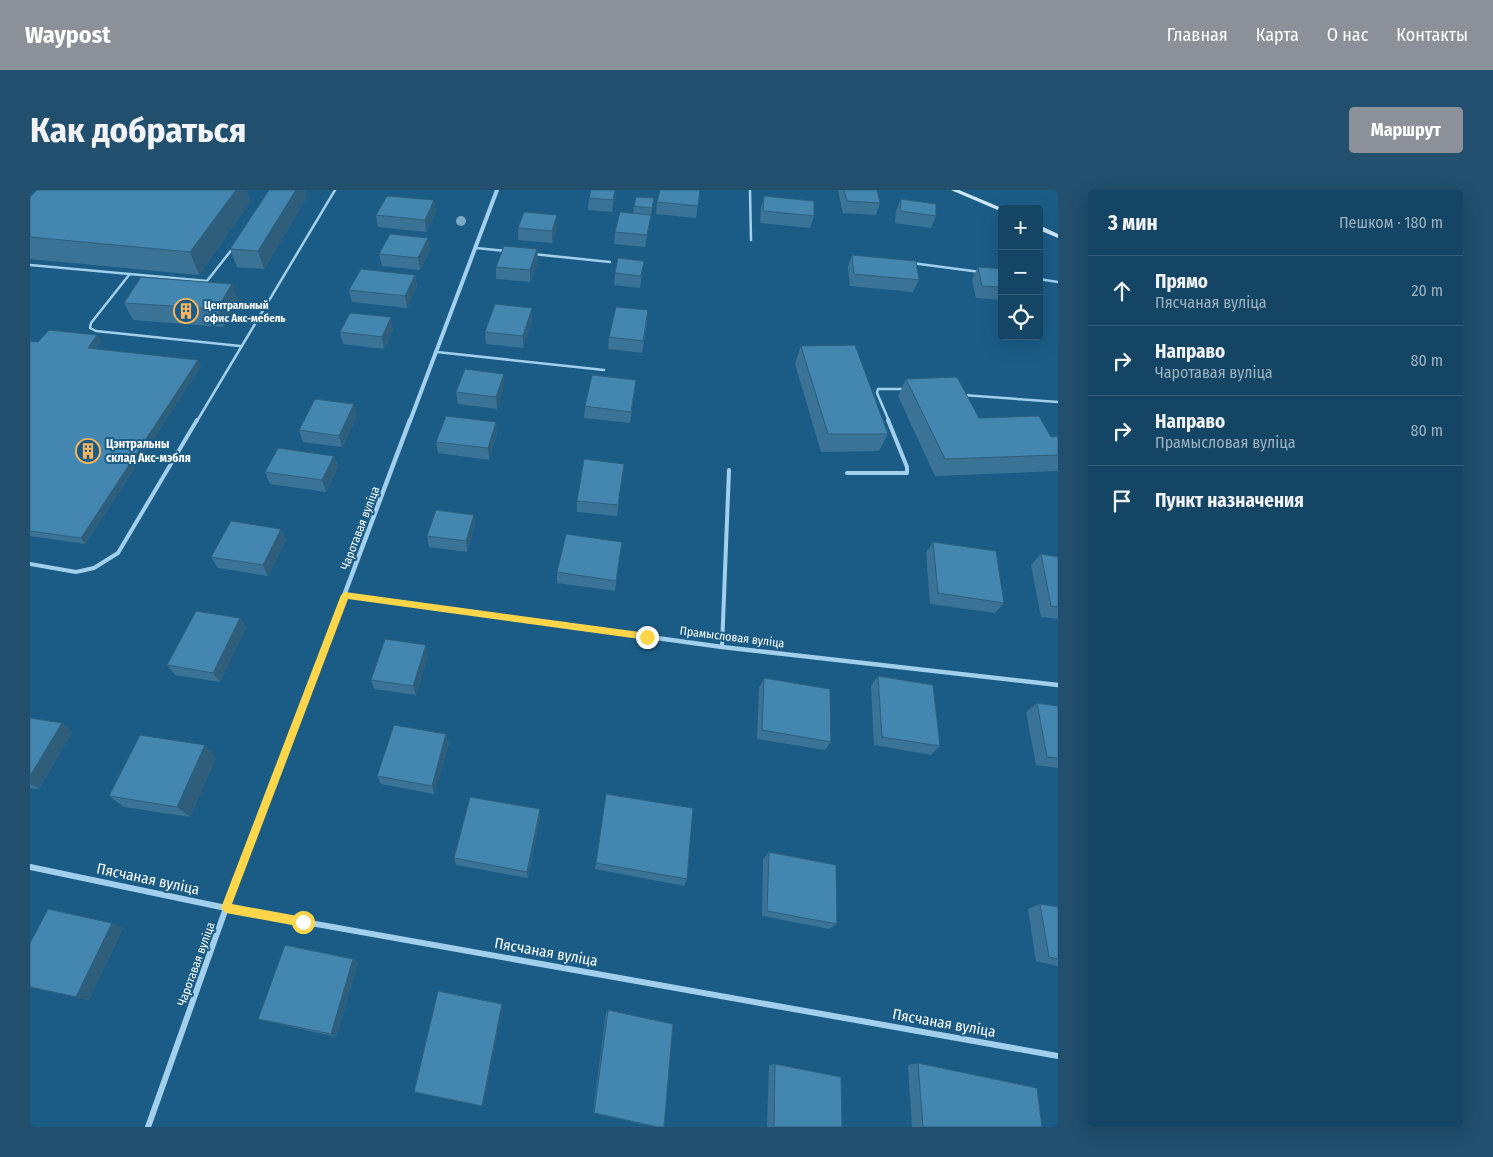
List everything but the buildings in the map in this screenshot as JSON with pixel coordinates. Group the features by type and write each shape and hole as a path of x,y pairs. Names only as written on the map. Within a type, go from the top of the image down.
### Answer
{"street":[{"name":"Чаротавая вуліца","path":"148,1127 226,908 497,190"},
{"path":"954,190 998,208"},
{"path":"1043,230 1058,236"},
{"name":"Прамысловая вуліца","path":"345,595 722,647 1058,685"},
{"name":"Пясчаная вуліца","path":"30,867 226,908 1058,1056"}],"lane":[{"path":"30,564 73,573 88,572 118,553 334,190"},
{"path":"750,190 752,240"},
{"path":"30,265 207,281 213,276 234,245"},
{"path":"476,248 514,252"},
{"path":"524,253 610,262"},
{"path":"904,262 982,272"},
{"path":"129,274 91,323 90,328 96,331 240,346"},
{"path":"1043,280 1058,282"},
{"path":"437,352 604,370"},
{"path":"847,473 907,473 907,467 877,393 878,389 887,387 907,390"},
{"path":"955,395 1058,402"},
{"path":"722,647 729,470"}],"place":[{"name":"Центральный офис Акс-мебель","path":"186,311"},
{"name":"Цэнтральны склад Акс-мэбля","path":"88,451"}],"route":[{"path":"303,922 226,908 345,595 647,637"}]}
